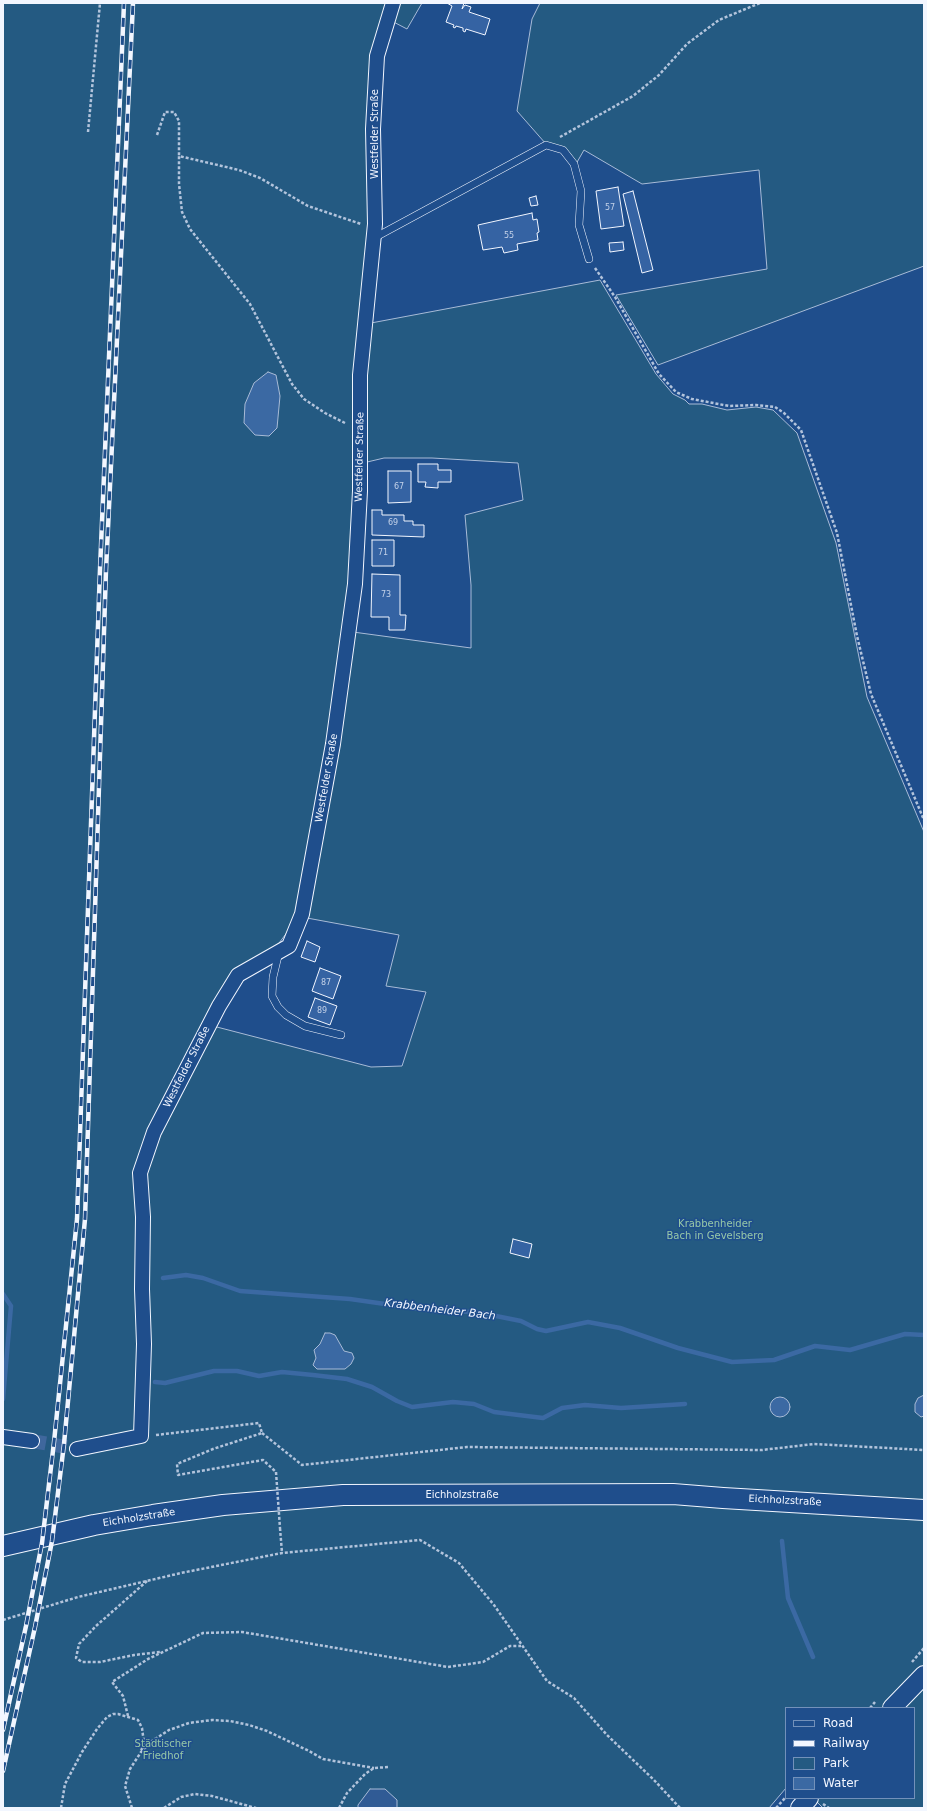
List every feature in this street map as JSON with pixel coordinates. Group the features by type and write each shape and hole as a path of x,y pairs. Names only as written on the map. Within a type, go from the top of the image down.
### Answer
{"main road":[{"name":"Eichholzstraße","path":"3,1546 94,1525 153,1515 223,1505 343,1496 673,1494 924,1510"}],"street":[{"name":"Westfelder Straße","path":"141,1436 144,1344 142,1289 143,1217 140,1173 154,1132 222,1000 238,975 289,946 302,914 333,744 355,584 360,491 360,375 375,233 373,130 377,56 393,3"},
{"path":"77,1449 141,1436"},
{"path":"3,1437 32,1441"},
{"path":"893,1707 924,1675"},
{"path":"800,1808 809,1799"}],"lane":[{"path":"375,233 546,145 563,150 574,164 581,191 579,225 589,259"},
{"path":"279,952 273,977 272,996 278,1007 286,1015 305,1026 341,1036"}],"path":[{"path":"88,132 100,3"},
{"path":"546,145 633,96 659,75 687,44 719,20 760,3"},
{"path":"158,135 165,112 174,112 179,120 179,184 182,212 190,229 250,304 292,384 304,399 325,413 360,431"},
{"path":"179,156 239,170 260,178 308,206 375,233"},
{"path":"589,259 615,297 659,374 676,392 692,400 729,406 756,405 775,407 784,412 801,430 837,533 870,694 924,820"},
{"path":"141,1436 259,1423 262,1433 302,1465 467,1447 762,1450 814,1444 924,1450"},
{"path":"262,1433 213,1449 177,1464 178,1475 263,1460 276,1472 282,1553"},
{"path":"3,1620 78,1597 282,1553 420,1540 459,1563 494,1605 521,1646 547,1681 574,1698 607,1735 654,1780 680,1808"},
{"path":"147,1581 96,1626 79,1644 76,1658 82,1662 100,1662 134,1655 163,1652"},
{"path":"128,1716 123,1696 112,1682 148,1659 203,1633 242,1632 448,1667 483,1662 510,1646 521,1646"},
{"path":"61,1808 65,1784 82,1752 105,1719 113,1714 128,1716 138,1720 142,1728 144,1743 141,1752"},
{"path":"132,1808 126,1786 130,1768 141,1752 152,1741 169,1730 189,1723 212,1720 230,1721 267,1732 323,1759 374,1768 389,1767"},
{"path":"339,1808 347,1793 365,1774 374,1768"},
{"path":"164,1808 181,1797 196,1794 212,1796 256,1808"},
{"path":"776,1808 785,1799"}],"green space":[{"path":"3,3 422,3 407,29 384,17 373,54 370,131 372,222 357,373 356,493 357,491 343,651 316,825 302,898 295,922 279,943 228,979 151,1129 138,1174 141,1246 146,1247 147,1219 144,1171 157,1133 213,1026 371,1067 402,1066 426,992 386,986 399,935 307,918 338,749 353,632 471,648 471,585 465,515 523,500 518,463 432,458 384,458 363,463 366,375 371,323 600,280 656,374 673,394 685,400 689,404 702,404 727,410 756,407 773,410 797,433 836,543 867,697 924,832 924,1808 823,1808 814,1799 915,1799 915,1707 785,1707 785,1789 769,1808 3,1808"},
{"path":"540,3 924,3 924,266 658,365 616,295 767,269 759,170 642,184 584,150 576,164 570,157 546,144 517,111 532,19"}],"shaded area":[{"path":"370,1789 385,1789 397,1800 397,1808 358,1808 358,1805"}],"water":[{"path":"268,372 276,375 280,396 277,428 269,436 255,435 244,423 245,404 254,383"},
{"path":"325,1333 335,1335 344,1351 352,1353 354,1358 351,1364 345,1369 317,1369 313,1365 316,1358 314,1350 320,1344"},
{"path":"924,1395 924,1416 921,1417 915,1412 915,1404 918,1398"},
{"path":"780,1397 787,1400 790,1407 787,1414 780,1417 773,1414 770,1407 773,1400"}],"building":[{"path":"447,3 464,3 462,9 465,5 471,7 469,12 490,19 485,35 466,29 465,32 463,31 463,28 456,26 455,28 453,27 454,25 446,22 452,6"},
{"path":"618,187 624,226 601,229 596,191"},
{"path":"633,191 653,270 642,273 623,194"},
{"path":"536,196 538,205 531,206 529,198"},
{"path":"532,213 533,220 537,219 539,232 537,233 538,240 517,244 518,250 504,253 502,247 483,250 478,225"},
{"path":"623,242 624,250 610,252 609,243"},
{"path":"418,464 438,464 438,470 451,470 451,482 438,482 438,488 425,487 426,482 418,482"},
{"path":"388,471 411,471 411,502 388,503"},
{"path":"372,510 382,510 382,515 404,515 404,521 413,521 413,525 424,525 424,537 372,535"},
{"path":"372,540 394,540 394,566 372,566"},
{"path":"372,574 400,575 400,615 406,615 405,630 389,630 389,617 371,617"},
{"path":"307,941 320,947 315,962 301,957"},
{"path":"320,968 341,976 333,999 312,991"},
{"path":"315,998 337,1006 330,1025 308,1017"},
{"path":"513,1239 532,1244 529,1258 510,1253"}],"waterway":[{"name":"Krabbenheider Bach","path":"163,1278 186,1275 203,1278 240,1291 350,1299 434,1311 476,1312 521,1321 537,1329 546,1331 588,1322 620,1328 678,1348 732,1362 774,1360 815,1346 850,1350 905,1334 924,1335"},
{"path":"3,1294 11,1306 3,1399"},
{"path":"155,1382 165,1383 214,1371 237,1371 259,1376 282,1372 347,1379 372,1387 397,1401 412,1407 453,1402 474,1404 494,1412 543,1418 562,1408 585,1405 621,1408 685,1404"},
{"path":"782,1541 788,1598 813,1657"}],"tunnel":[{"path":"32,1441 77,1449"}],"railway":[{"path":"3,1730 26,1626 42,1543 77,1219 100,569 124,3"},
{"path":"3,1771 35,1627 52,1541 64,1444 85,1219 106,570 133,3"}],"park label":[{"name":"Krabbenheider Bach in Gevelsberg","path":"715,1230"},
{"name":"Städtischer Friedhof","path":"163,1750"}]}
